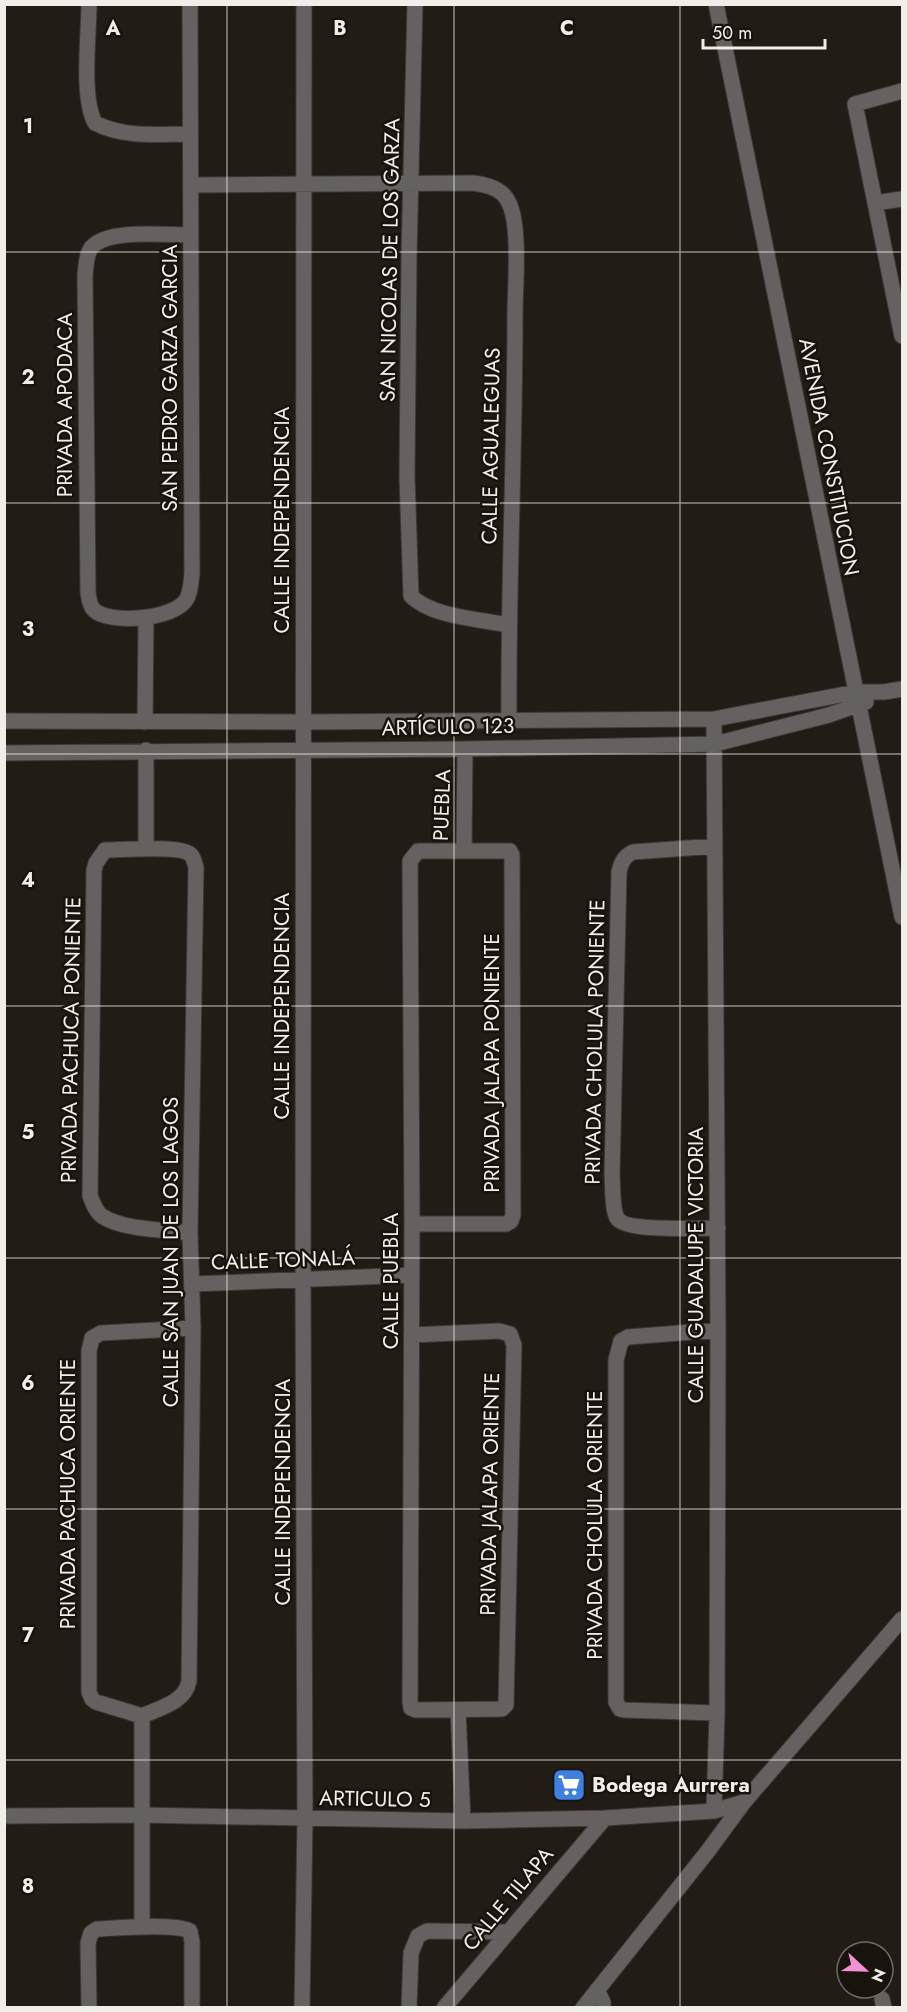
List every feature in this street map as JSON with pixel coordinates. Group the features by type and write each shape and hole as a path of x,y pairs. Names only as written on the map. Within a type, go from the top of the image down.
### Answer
{"street":[{"path":"89,4 88,95 95,123 120,132 148,135 190,134"},
{"name":"SAN PEDRO GARZA GARCIA","path":"146,617 169,612 187,600 192,573 190,4"},
{"name":"CALLE INDEPENDENCIA","path":"302,2007 305,1819 304,4"},
{"name":"SAN NICOLAS DE LOS GARZA","path":"416,4 409,256 407,516 411,596 419,604 432,610 508,625"},
{"name":"AVENIDA CONSTITUCION","path":"716,4 903,917"},
{"path":"903,91 855,104 903,336"},
{"path":"191,185 412,184"},
{"name":"CALLE AGUALEGUAS","path":"412,184 487,185 501,192 509,202 515,236 515,372 508,625 509,720"},
{"path":"875,203 903,199"},
{"name":"PRIVADA APODACA","path":"146,617 119,618 103,614 94,610 90,603 85,275 91,249 102,240 119,235 190,235"},
{"path":"145,722 146,617"},
{"name":"ARTÍCULO 123","path":"4,722 714,719 857,699 903,689"},
{"name":"ARTÍCULO 123","path":"4,753 465,749 715,744 829,716 857,699"},
{"name":"CALLE GUADALUPE VICTORIA","path":"714,719 718,1228 717,1713 714,1811"},
{"name":"PUEBLA","path":"414,855 418,851 464,851 465,749"},
{"path":"146,750 146,849"},
{"name":"PRIVADA CHOLULA PONIENTE","path":"715,846 633,852 620,865 612,1175 616,1215 622,1223 636,1227 718,1228"},
{"name":"PRIVADA PACHUCA PONIENTE","path":"146,849 105,850 94,870 90,1196 101,1216 116,1222 133,1227 190,1233"},
{"name":"CALLE SAN JUAN DE LOS LAGOS","path":"142,1716 180,1699 189,1682 193,1328 190,1233 196,867 193,857 188,852 146,849"},
{"name":"PRIVADA JALAPA PONIENTE","path":"412,1224 506,1224 511,1221 513,1215 512,855 510,851 504,850 464,851"},
{"name":"CALLE PUEBLA","path":"414,855 410,861 412,1224 410,1702 411,1708 416,1710 458,1710"},
{"name":"CALLE TONALÁ","path":"193,1284 412,1275"},
{"name":"PRIVADA PACHUCA ORIENTE","path":"142,1716 96,1702 89,1692 89,1351 93,1338 101,1333 193,1328"},
{"name":"PRIVADA CHOLULA ORIENTE","path":"717,1713 624,1710 620,1709 615,1702 616,1360 621,1341 627,1337 718,1330"},
{"name":"PRIVADA JALAPA ORIENTE","path":"412,1335 499,1331 510,1334 514,1345 506,1704 502,1709 458,1710"},
{"path":"583,2007 708,1851 744,1802 903,1619"},
{"path":"458,1710 463,1821"},
{"path":"142,1716 140,1815 142,1928"},
{"name":"ARTICULO 5","path":"4,1816 140,1815 463,1821 604,1818 714,1811 744,1802"},
{"name":"CALLE TILAPA","path":"444,2007 604,1818"},
{"path":"89,2007 88,1943 91,1933 98,1929 142,1928 180,1928 190,1932 192,2007"},
{"path":"409,2007 411,1953 418,1936 428,1931 508,1932"},
{"path":"597,1990 603,2007"}],"place":[{"name":"Bodega Aurrera","path":"569,1785"}]}
